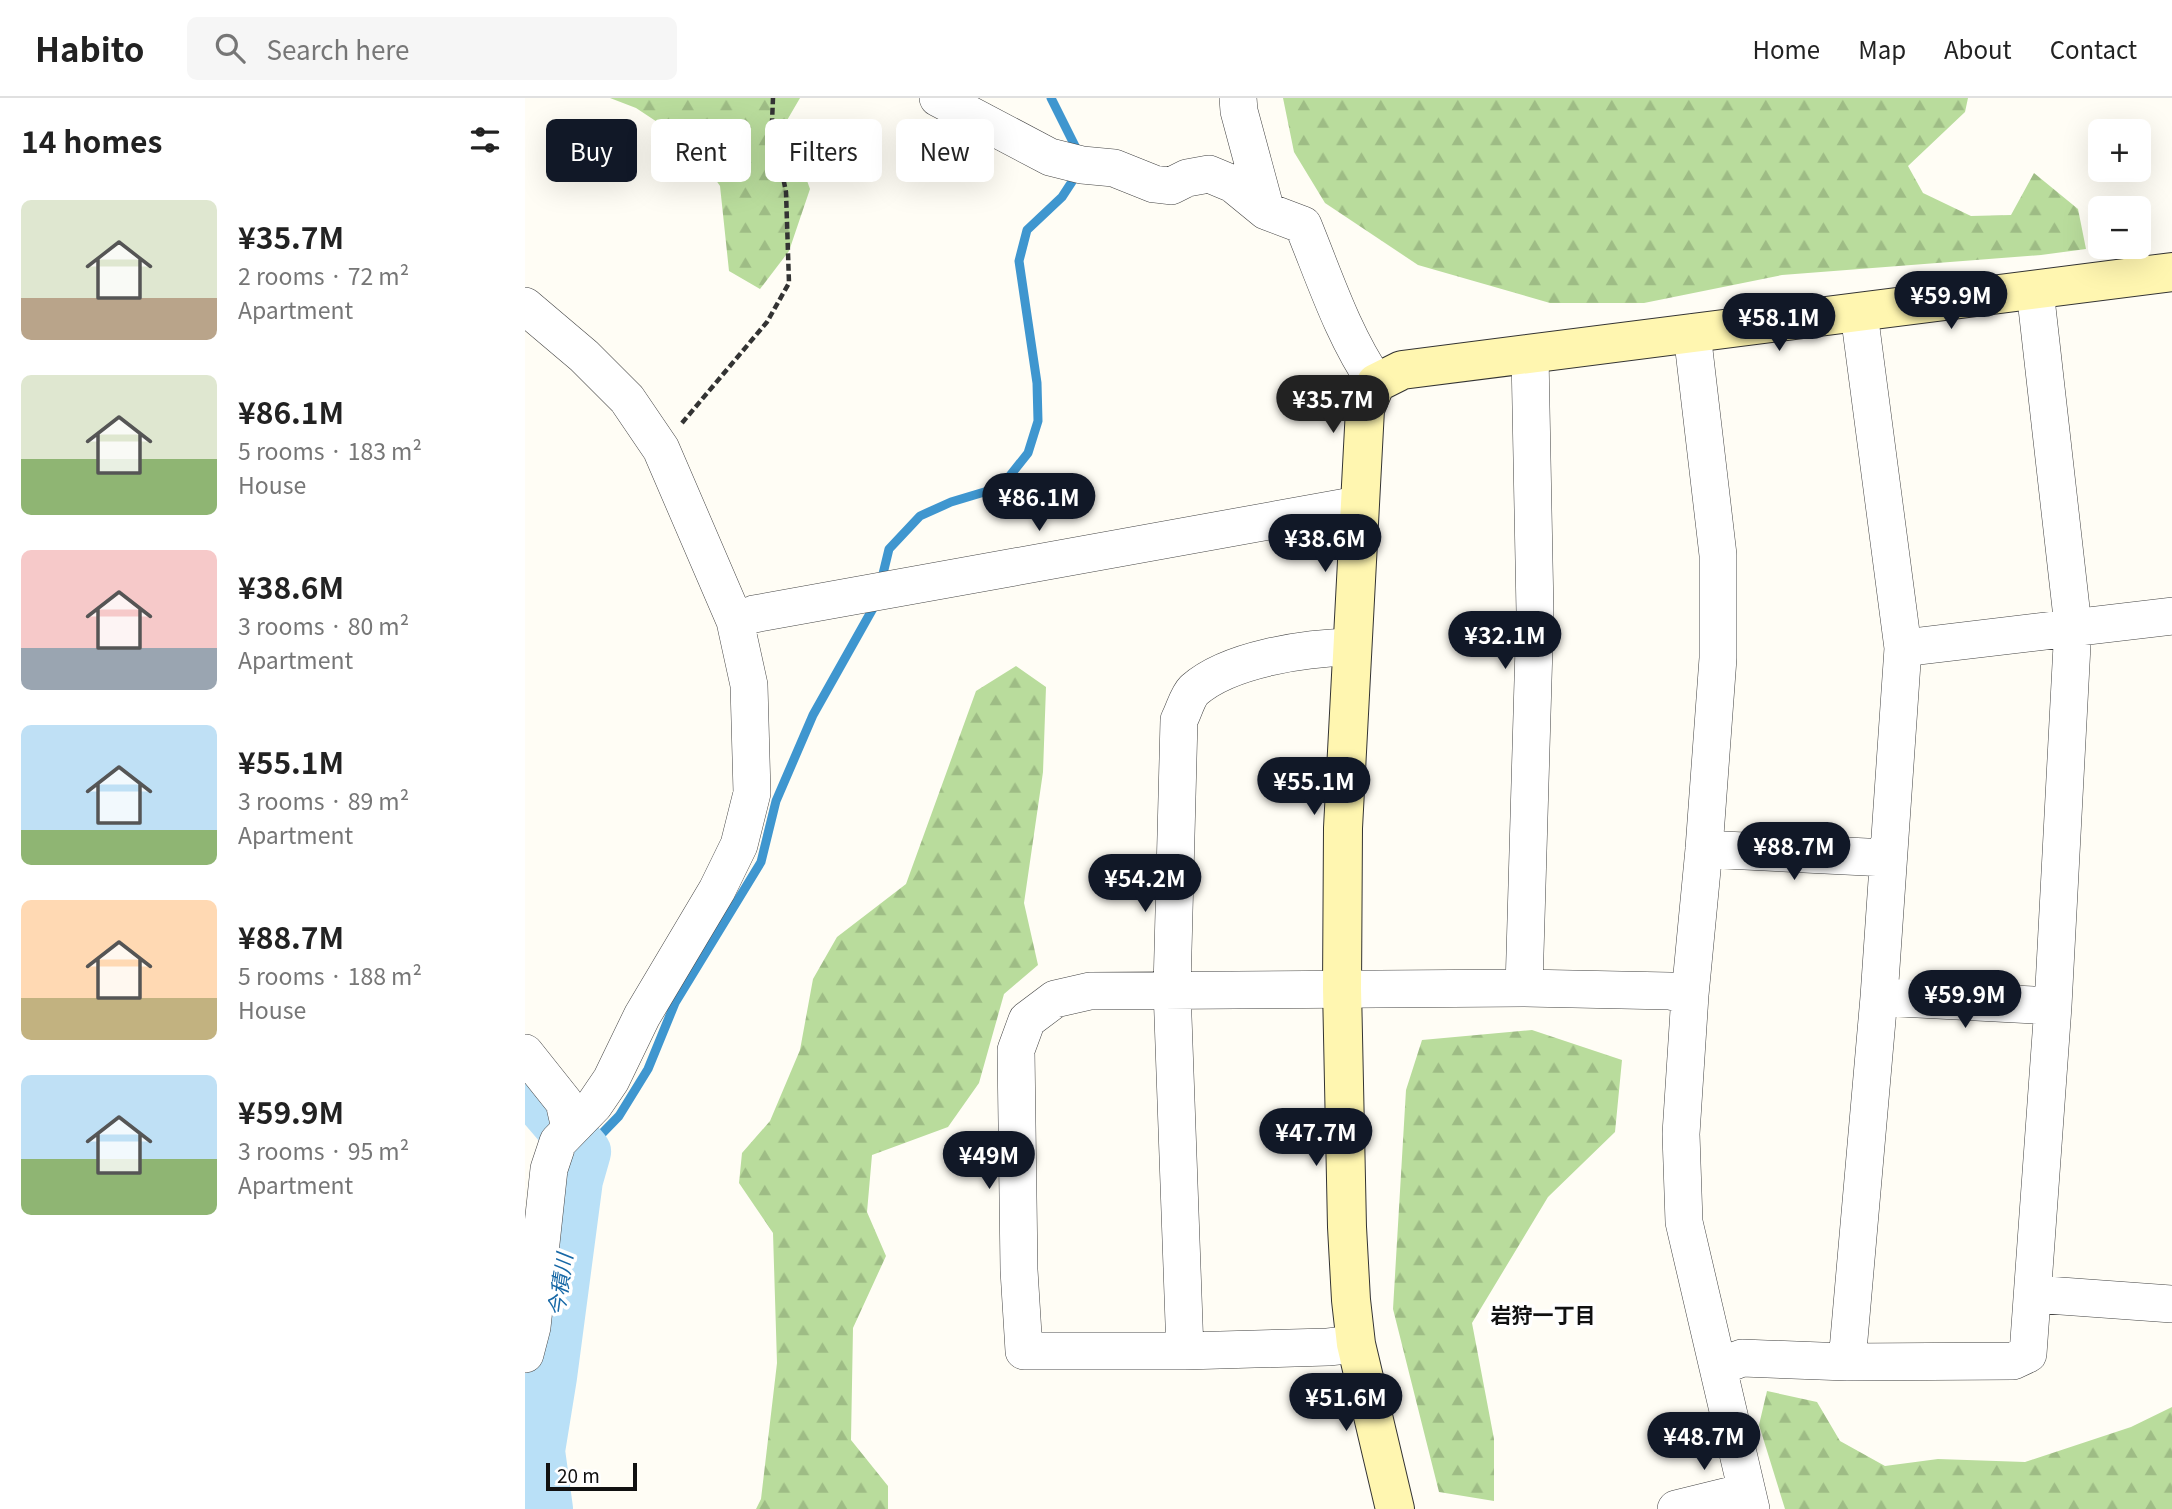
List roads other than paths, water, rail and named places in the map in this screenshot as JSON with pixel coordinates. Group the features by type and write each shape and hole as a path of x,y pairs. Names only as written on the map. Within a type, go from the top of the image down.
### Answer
{"street":[{"path":"938,98 1050,157 1082,165 1114,168 1154,184 1171,186 1187,178 1209,174 1233,184 1266,211 1303,225 1347,334 1376,383"},
{"path":"1238,98 1239,111 1266,211"},
{"path":"1395,1509 1356,1344 1347,1227 1342,988 1343,828 1358,505 1365,409 1376,383 1402,370 2172,272"},
{"path":"1719,1367 1742,1358 1847,1362 2013,1361 2028,1354 2053,1006 2073,626 2035,290"},
{"path":"525,306 584,356 627,398 661,449 735,621 749,685 751,780 751,793 739,845 717,890 642,1016 611,1080 594,1105 558,1142 549,1169 532,1327 525,1354"},
{"path":"1847,1362 1879,997 1903,648 1859,313"},
{"path":"1676,1509 1748,1500 1684,1222 1681,1134 1718,658 1718,555 1692,333"},
{"path":"1524,988 1535,612 1530,355"},
{"path":"735,621 754,614 1358,505"},
{"path":"1903,648 2172,616"},
{"path":"1185,1351 1172,989 1179,720 1192,692 1224,670 1313,648 1351,647"},
{"path":"1704,849 1887,858"},
{"path":"1356,1344 1185,1351 1024,1351 1019,1269 1016,1050 1027,1020 1055,999 1090,990 1524,988 1670,990 1690,995"},
{"path":"1879,997 2053,1006"},
{"path":"525,1053 564,1102 570,1128"},
{"path":"2033,1294 2172,1304"}],"waterway":[{"path":"1051,98 1076,153"},
{"path":"881,582 889,549 920,516 951,502 1001,487 1028,453 1038,421 1037,383 1019,261 1027,230 1062,197 1077,171"},
{"path":"584,1152 619,1116 648,1069 675,1003 761,862 776,801 813,715 876,603"},
{"name":"今積川","path":"532,1091 584,1152 576,1180 538,1451 546,1509"}],"district":[{"name":"岩狩一丁目","path":"1543,1316"}]}
